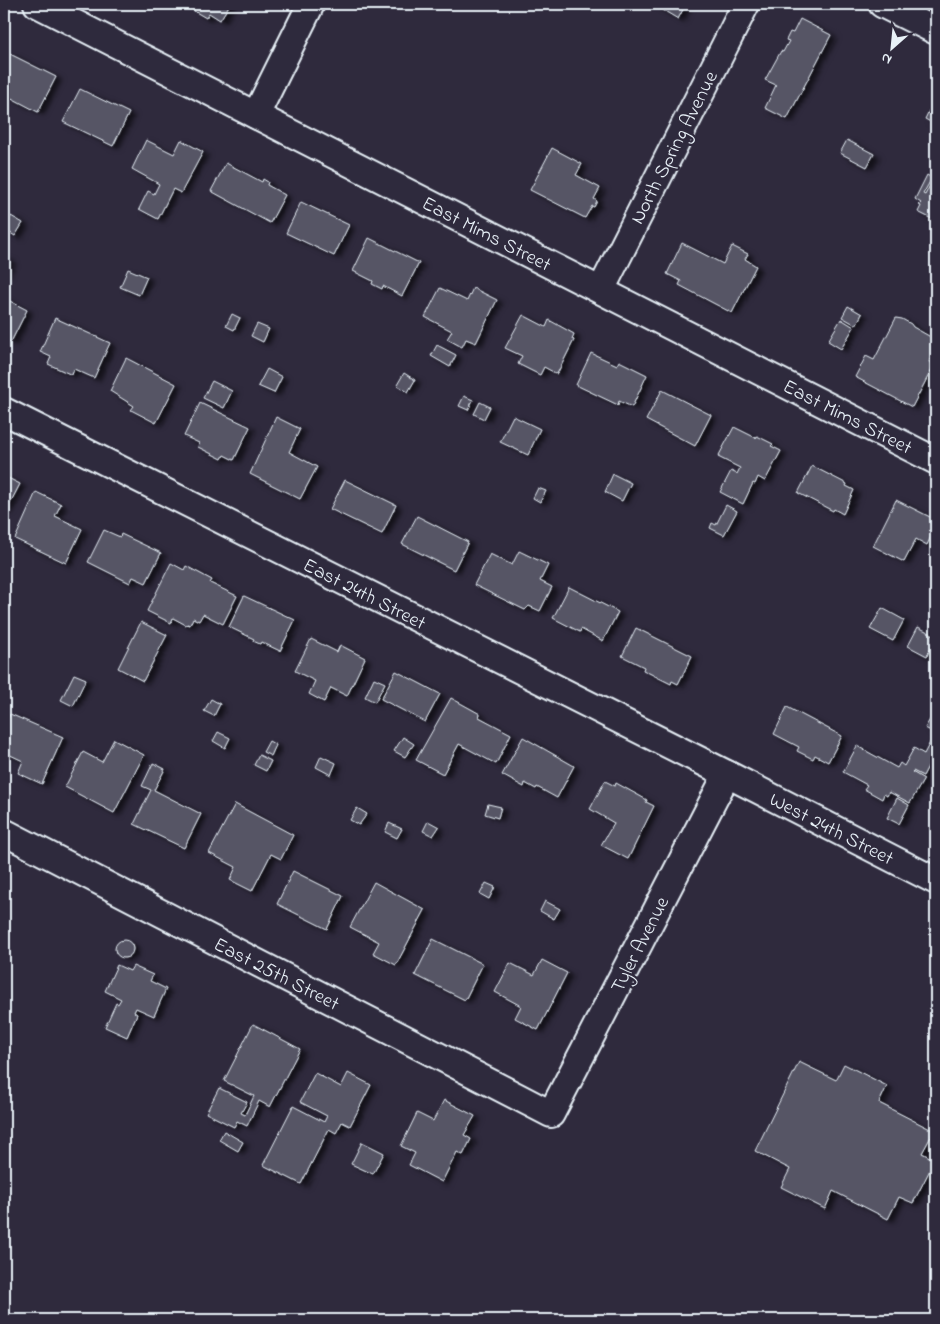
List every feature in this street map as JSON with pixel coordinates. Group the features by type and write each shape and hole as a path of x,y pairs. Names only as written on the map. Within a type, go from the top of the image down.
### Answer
{"street":[{"name":"East Mims Street","path":"37,4 936,461"},
{"path":"256,115 312,4"},
{"name":"North Spring Avenue","path":"601,290 746,4"},
{"path":"882,4 936,31"},
{"name":"East 24th Street","path":"4,412 727,774"},
{"name":"West 24th Street","path":"727,774 936,881"},
{"name":"Tyler Avenue","path":"551,1114 727,774"},
{"name":"East 25th Street","path":"4,832 551,1114"}],"building":[{"path":"193,4 230,4 220,20 209,13 206,18 194,11 197,6"},
{"path":"653,4 686,4 678,19"},
{"path":"800,19 831,35 787,119 765,108 776,85 765,80 781,51 783,52 789,41 786,40 790,32 793,33"},
{"path":"6,52 56,77 38,112 4,94 4,56"},
{"path":"80,89 129,113 113,146 63,122"},
{"path":"936,96 936,125 925,119"},
{"path":"146,140 174,154 181,140 203,152 181,193 173,189 158,219 139,209 148,191 154,194 159,184 132,169"},
{"path":"847,140 874,154 867,167 840,153"},
{"path":"552,148 582,164 576,175 600,188 594,199 597,201 594,207 592,206 585,218 530,190"},
{"path":"226,163 262,182 263,179 268,182 267,185 285,195 270,223 211,191"},
{"path":"936,174 936,214 932,219 918,212 921,203 915,199 927,175 932,178 923,194 925,195"},
{"path":"301,202 349,225 334,256 286,233"},
{"path":"11,216 23,223 15,236 4,229"},
{"path":"369,238 419,263 402,296 383,286 382,289 372,284 373,281 353,271"},
{"path":"682,243 723,264 732,246 748,254 745,259 756,266 732,313 679,285 681,281 667,274"},
{"path":"4,257 10,260 4,274"},
{"path":"128,269 147,277 139,295 120,287"},
{"path":"440,288 467,301 473,288 497,300 476,343 466,339 462,347 447,339 452,331 425,317"},
{"path":"4,298 27,310 11,342 4,339"},
{"path":"848,306 862,314 856,325 842,317"},
{"path":"232,314 240,318 234,330 226,326"},
{"path":"523,315 546,327 549,320 574,334 572,339 574,340 557,374 544,367 540,375 518,364 522,356 505,348"},
{"path":"55,318 110,343 94,378 74,369 72,375 48,364 51,357 40,352"},
{"path":"896,318 902,319 936,340 936,348 929,362 934,365 912,407 855,377 866,356 874,360"},
{"path":"841,319 854,327 841,349 828,341"},
{"path":"257,324 269,329 263,342 251,336"},
{"path":"437,345 456,355 450,367 431,356"},
{"path":"591,353 617,365 619,361 647,375 632,407 619,401 618,405 576,385"},
{"path":"126,358 176,384 156,423 131,410 134,406 110,391"},
{"path":"267,369 282,377 274,393 258,386"},
{"path":"404,373 415,380 408,392 397,385"},
{"path":"212,381 232,391 224,408 203,398"},
{"path":"662,390 711,415 695,446 646,420"},
{"path":"464,396 473,400 468,410 459,406"},
{"path":"480,402 490,407 484,419 474,414"},
{"path":"200,403 250,427 234,460 224,455 222,459 198,447 199,443 184,436"},
{"path":"513,416 540,429 528,455 500,442"},
{"path":"276,417 300,429 289,452 317,467 300,499 250,474"},
{"path":"734,427 773,444 771,446 781,451 765,481 758,477 743,504 720,492 731,471 737,474 740,468 718,457"},
{"path":"812,466 847,484 846,486 854,490 843,514 834,509 833,511 798,493"},
{"path":"613,474 631,483 622,501 605,492"},
{"path":"4,476 20,484 6,511 4,510"},
{"path":"345,480 396,505 382,534 330,509"},
{"path":"538,488 546,491 540,502 533,498"},
{"path":"36,492 61,504 55,516 82,529 66,563 15,539"},
{"path":"896,500 936,520 936,526 927,545 916,539 904,562 873,546"},
{"path":"726,505 737,511 724,535 710,528 712,523 716,525"},
{"path":"417,516 468,542 454,570 402,544"},
{"path":"104,530 120,537 121,534 161,553 146,583 133,577 130,583 88,562"},
{"path":"519,551 548,565 540,581 552,587 540,611 529,606 525,610 474,585 490,554 512,565"},
{"path":"171,563 184,570 186,566 212,580 210,583 237,596 223,624 203,614 199,621 193,618 190,625 186,625 173,618 171,623 147,611"},
{"path":"569,587 618,612 603,641 581,629 580,632 553,618"},
{"path":"244,596 295,620 280,651 261,642 260,644 253,641 254,639 229,627"},
{"path":"882,608 904,620 893,641 870,629"},
{"path":"141,622 167,635 143,681 118,668"},
{"path":"918,627 936,636 927,656 908,646"},
{"path":"636,628 692,656 678,684 672,681 671,684 643,670 644,667 622,656"},
{"path":"311,639 337,652 340,645 365,658 347,696 331,688 324,702 309,694 315,681 295,671"},
{"path":"396,671 440,694 425,722 381,699"},
{"path":"74,674 86,679 73,706 61,700"},
{"path":"374,678 385,683 375,702 365,697"},
{"path":"451,698 480,714 479,717 511,734 496,764 459,744 443,774 416,760"},
{"path":"211,699 220,704 214,716 204,711"},
{"path":"787,707 842,736 828,762 815,755 813,759 797,751 799,747 774,734"},
{"path":"10,714 63,737 42,784 18,773 23,761 4,752 4,728"},
{"path":"932,716 936,719 936,751 923,776 912,772 924,779 910,803 889,792 887,796 884,794 882,799 864,789 867,785 843,772 857,746 897,768 900,763 904,766 914,748 924,754 935,733 925,728"},
{"path":"218,732 230,738 225,748 213,741"},
{"path":"403,737 414,744 405,757 394,751"},
{"path":"523,737 574,766 557,798 525,783 524,787 502,775"},
{"path":"114,739 144,755 114,813 65,787 83,752 102,762"},
{"path":"269,741 276,745 271,756 263,752"},
{"path":"259,755 271,761 266,771 254,765"},
{"path":"321,756 336,763 331,775 316,767"},
{"path":"153,763 165,769 154,790 201,814 184,848 134,824 151,790 142,786"},
{"path":"605,781 615,786 616,783 647,800 646,802 654,806 628,859 601,845 614,823 590,809"},
{"path":"897,798 909,805 899,824 887,818"},
{"path":"235,804 293,835 281,859 271,854 252,891 230,880 236,867 209,853"},
{"path":"488,804 501,807 498,818 485,814"},
{"path":"357,808 367,814 359,825 350,820"},
{"path":"428,821 439,827 433,836 423,831"},
{"path":"389,823 402,829 397,838 385,832"},
{"path":"293,871 343,896 327,929 277,904"},
{"path":"374,882 425,910 396,965 373,953 379,942 350,927"},
{"path":"486,883 495,887 489,899 480,894"},
{"path":"545,901 560,909 554,919 540,911"},
{"path":"433,939 483,964 465,1000 415,975"},
{"path":"120,940 128,940 133,945 131,956 120,958 115,953 115,945"},
{"path":"542,960 567,973 538,1030 515,1018 521,1006 495,992 510,963 534,975"},
{"path":"117,965 130,971 133,966 153,975 150,981 166,989 154,1016 136,1008 134,1012 137,1014 127,1037 105,1027 116,1003 118,1004 121,999 105,991"},
{"path":"253,1024 300,1049 270,1107 259,1101 247,1126 237,1121 234,1127 206,1113 219,1088 247,1102 241,1113 245,1115 254,1096 224,1081"},
{"path":"799,1062 836,1080 844,1064 887,1086 879,1103 934,1131 922,1153 935,1160 913,1203 899,1197 888,1219 833,1191 825,1209 781,1187 790,1169 755,1151"},
{"path":"315,1073 341,1087 348,1073 371,1085 350,1126 342,1122 336,1133 329,1129 301,1184 263,1165 293,1106 324,1122 327,1116 300,1102"},
{"path":"444,1100 475,1116 464,1135 471,1139 463,1155 457,1152 442,1182 409,1165 415,1153 401,1146 417,1113 433,1121"},
{"path":"224,1131 243,1142 238,1151 219,1140"},
{"path":"362,1142 384,1153 373,1174 351,1164"}]}
